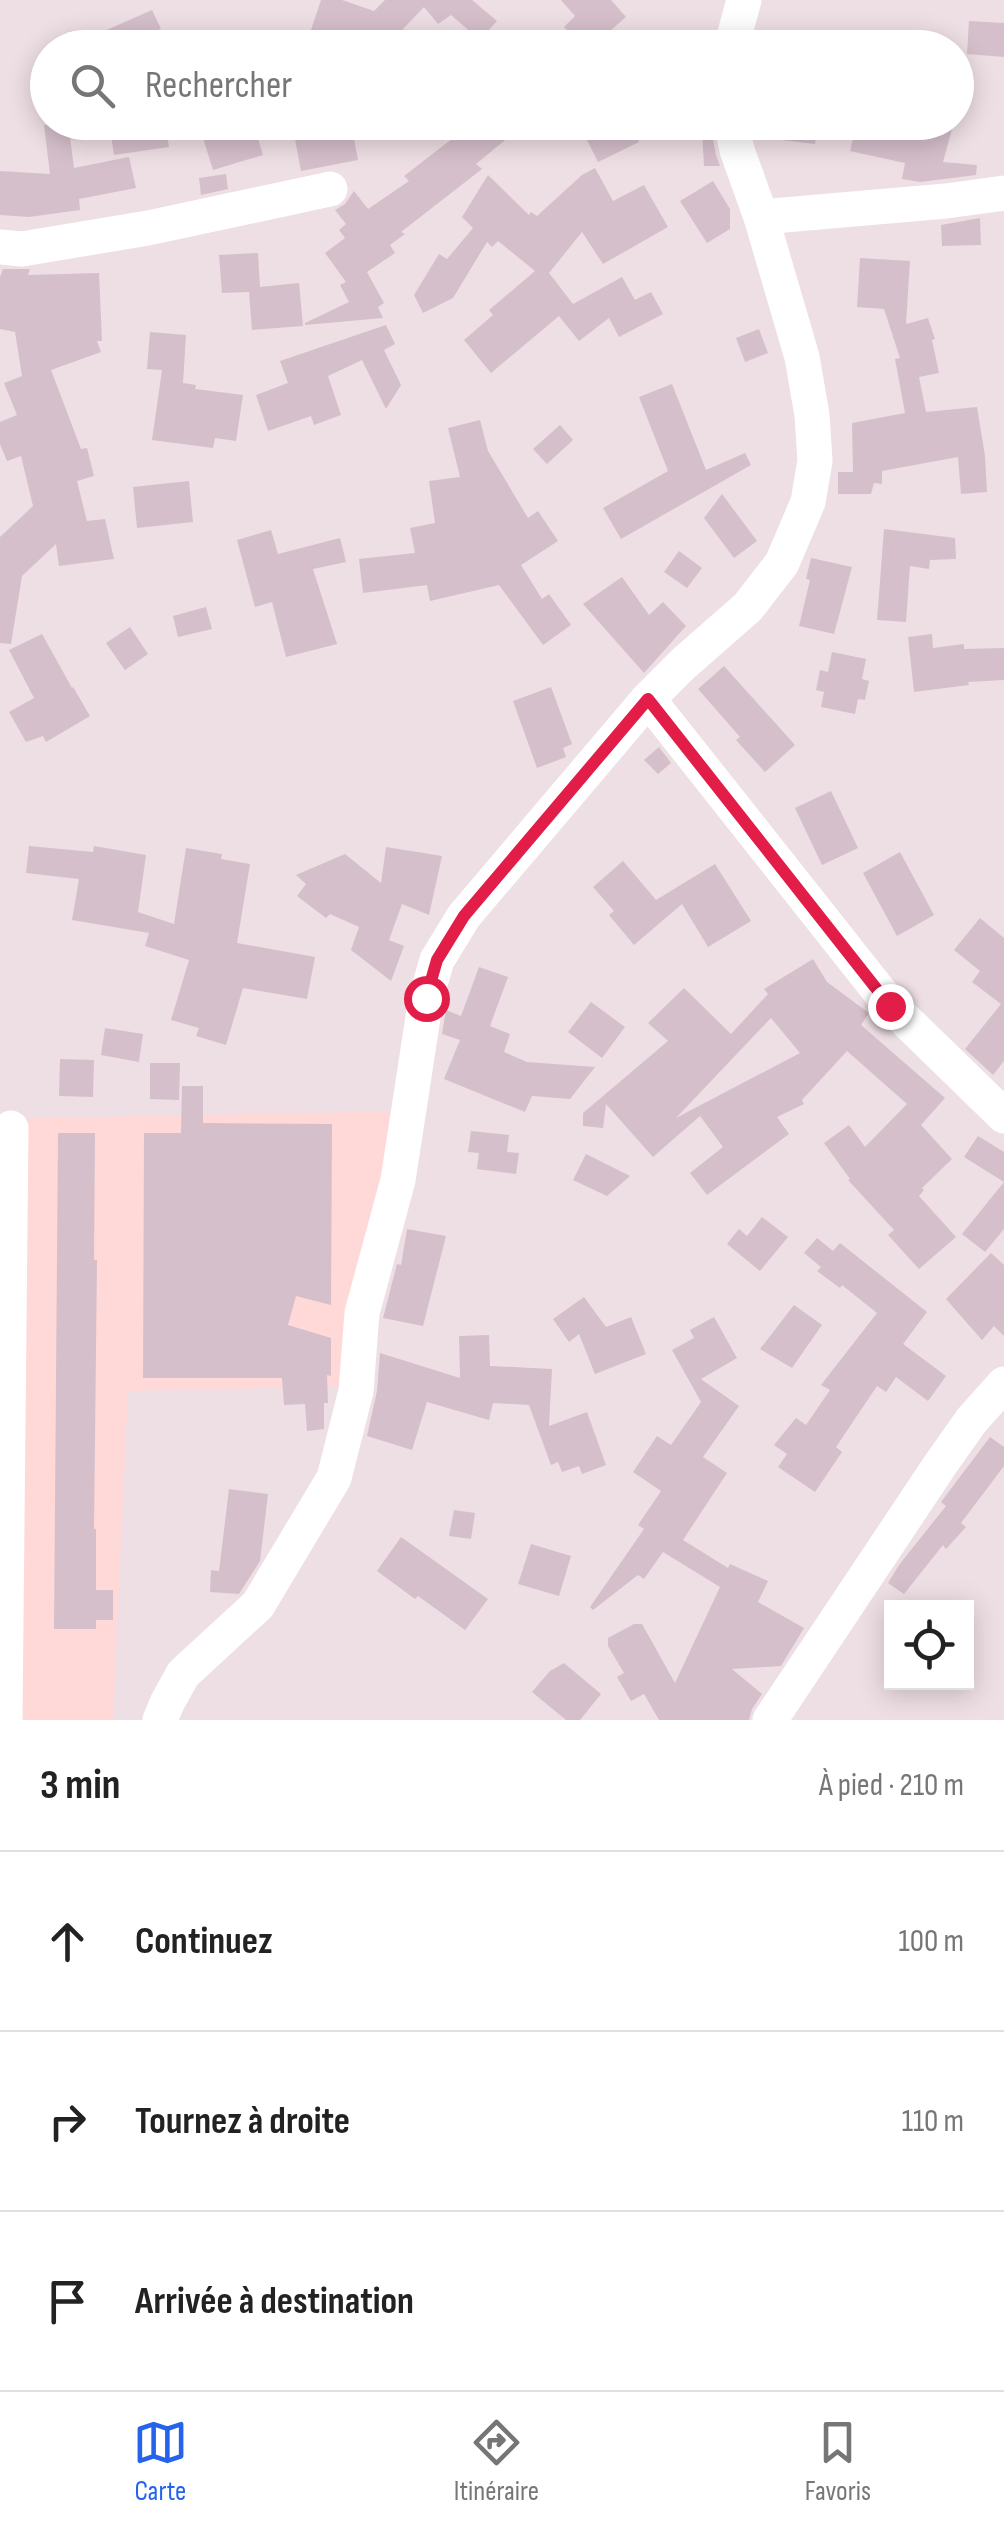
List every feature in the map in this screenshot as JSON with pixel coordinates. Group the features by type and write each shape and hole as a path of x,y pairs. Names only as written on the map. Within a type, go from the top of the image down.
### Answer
{"street":[{"path":"736,30 744,0"},
{"path":"160,1720 183,1674 258,1605 334,1478 356,1391 362,1312 398,1180 426,998 437,960 464,916 648,699 748,608 782,563 808,502 815,462 802,357 735,140"},
{"path":"0,247 22,249 148,228 330,188"},
{"path":"761,217 1004,193"},
{"path":"648,699 890,1006 1004,1116"},
{"path":"5,1720 11,1128"},
{"path":"770,1720 960,1436 1004,1384"}],"shaded area":[{"path":"398,1111 351,1386 128,1391 113,1720 0,1720 0,1119"}],"building":[{"path":"321,0 342,0 374,11 385,0 472,0 497,21 489,30 468,30 451,15 438,24 424,7 402,30 311,30"},
{"path":"561,0 611,0 626,17 611,30 567,30 564,27 575,16"},
{"path":"152,10 161,29 158,30 107,30"},
{"path":"969,21 1004,23 1004,57 974,55 974,30 968,30"},
{"path":"46,140 70,140 74,168 129,157 136,188 79,199 80,210 29,217 0,215 0,171 50,174"},
{"path":"112,140 168,140 169,147 114,155"},
{"path":"204,140 258,140 263,155 213,170"},
{"path":"295,140 354,140 358,160 301,171"},
{"path":"451,140 505,140 476,164 482,169 401,232 405,234 390,245 395,253 367,272 384,303 378,307 383,318 305,325 349,302 340,285 346,282 325,253 345,238 339,230 346,224 335,210 354,191 368,209 409,181 404,176"},
{"path":"587,140 638,140 639,142 598,162"},
{"path":"703,140 713,140 720,166 704,166"},
{"path":"781,140 816,140 815,144"},
{"path":"853,140 949,140 943,162 977,165 976,175 920,182 902,179 905,163 850,151"},
{"path":"595,168 613,201 644,185 668,227 603,264 582,232 549,273 573,304 622,277 635,300 651,292 663,314 619,337 609,318 579,341 559,316 491,373 464,340 493,315 489,310 535,271 498,241 492,247 487,242 453,298 423,313 414,295 439,254 447,259 473,228 462,217 488,175 529,215 531,212 537,216"},
{"path":"226,174 228,189 201,195 199,178"},
{"path":"713,181 730,209 730,229 707,243 680,201"},
{"path":"980,218 981,245 942,246 941,225"},
{"path":"258,253 260,287 299,283 303,326 252,330 249,292 222,293 219,255"},
{"path":"860,258 910,261 906,324 928,318 939,373 919,377 926,412 977,407 987,492 961,494 958,457 882,471 882,484 874,483 871,494 838,494 838,472 853,472 852,423 905,413 895,359 900,358 884,309 857,307"},
{"path":"3,269 30,269 28,275 99,273 102,341 97,341 101,352 51,370 81,449 87,448 94,476 77,481 87,521 105,519 114,559 59,566 56,544 22,576 11,644 0,643 0,537 33,506 21,456 7,461 0,444 0,422 17,415 4,383 22,376 15,332 0,329"},
{"path":"386,325 395,344 384,350 401,385 386,409 362,360 328,376 341,415 314,425 311,416 268,431 256,395 288,383 280,361"},
{"path":"759,329 768,353 745,362 736,338"},
{"path":"150,332 186,335 183,383 196,385 195,389 243,395 236,441 215,438 213,448 152,440 162,370 147,369"},
{"path":"672,384 706,470 745,453 751,465 621,539 603,508 668,471 639,397"},
{"path":"480,420 488,451 528,518 538,511 558,541 521,565 542,599 549,594 571,625 543,645 499,585 430,601 427,585 363,593 359,559 415,553 410,528 435,523 429,481 460,477 448,428"},
{"path":"560,425 573,440 547,464 533,449"},
{"path":"189,481 193,522 137,528 133,487"},
{"path":"722,494 757,541 734,558 704,518"},
{"path":"884,529 955,538 956,559 930,560 929,569 910,566 906,622 877,620"},
{"path":"271,530 278,554 340,538 346,562 313,569 337,644 286,657 272,602 255,607 237,540"},
{"path":"679,551 702,568 687,588 664,572"},
{"path":"811,558 852,567 834,634 799,626"},
{"path":"622,577 649,615 663,602 686,626 644,673 583,604"},
{"path":"206,607 212,629 178,637 173,616"},
{"path":"130,627 148,654 125,670 106,643"},
{"path":"42,634 90,716 46,742 43,736 26,742 9,712 34,698 9,650"},
{"path":"932,634 933,648 964,644 964,649 1004,648 1004,680 914,692 908,637"},
{"path":"832,652 866,659 862,679 869,681 865,700 858,699 855,714 821,707 824,692 816,690 820,670 828,672"},
{"path":"724,666 795,745 765,772 698,689"},
{"path":"551,687 572,744 563,748 566,757 537,768 513,701"},
{"path":"659,747 671,763 658,774 644,760"},
{"path":"831,791 858,848 822,865 795,808"},
{"path":"29,846 93,852 94,846 146,855 138,912 174,924 186,848 250,864 237,943 315,957 307,999 243,988 226,1045 196,1036 199,1028 171,1020 189,960 145,946 149,933 72,920 79,879 26,873"},
{"path":"386,847 442,856 429,915 402,904 389,940 404,946 391,981 351,950 359,927 330,914 326,918 297,896 306,884 296,875 345,854 381,883"},
{"path":"900,852 934,915 897,936 863,873"},
{"path":"623,861 656,900 715,864 751,921 708,947 682,904 634,945 609,915 614,911 593,887"},
{"path":"980,918 1004,938 1004,1061 993,1075 965,1049 1001,1004 972,982 980,971 954,950"},
{"path":"813,959 827,982 869,1013 861,1025 945,1098 921,1125 952,1159 922,1188 919,1196 956,1237 919,1269 888,1235 894,1230 848,1180 824,1143 849,1125 865,1147 907,1104 847,1051 802,1100 804,1104 777,1117 789,1134 707,1195 690,1173 723,1147 700,1116 653,1157 606,1104 603,1128 583,1126 583,1113 668,1041 648,1023 684,988 731,1034 768,994 764,989","holes":["771,1018 800,1053 676,1118"]},
{"path":"479,967 508,977 490,1026 510,1034 504,1052 527,1062 595,1067 570,1099 532,1096 525,1112 444,1079 460,1040 442,1034 446,1010 461,1016"},
{"path":"591,1002 625,1027 602,1058 568,1032"},
{"path":"105,1028 143,1034 139,1062 101,1055"},
{"path":"60,1059 94,1060 93,1097 59,1096"},
{"path":"150,1063 180,1063 179,1100 150,1099"},
{"path":"182,1086 203,1086 203,1123 332,1124 331,1305 296,1296 288,1325 331,1338 324,1429 307,1431 305,1404 284,1405 282,1378 143,1378 144,1133 181,1133"},
{"path":"471,1131 509,1135 507,1152 519,1153 516,1174 477,1169 479,1153 468,1152"},
{"path":"58,1133 95,1133 96,1590 113,1590 113,1620 96,1620 96,1629 54,1629"},
{"path":"978,1136 1004,1152 1004,1182 964,1157"},
{"path":"586,1154 630,1176 607,1196 573,1180"},
{"path":"1004,1182 1004,1229 985,1252 962,1234"},
{"path":"762,1217 788,1237 760,1271 727,1244 739,1229 747,1236"},
{"path":"407,1229 446,1236 423,1326 383,1318 397,1264 401,1265"},
{"path":"817,1238 833,1251 840,1243 927,1312 903,1344 946,1376 928,1401 896,1377 886,1392 877,1386 836,1447 842,1452 815,1492 778,1467 787,1454 774,1445 796,1418 806,1425 830,1390 821,1385 877,1313 817,1271 821,1267 804,1253"},
{"path":"991,1253 1004,1265 1004,1336 994,1326 982,1340 946,1299"},
{"path":"584,1297 606,1327 631,1317 646,1354 595,1374 579,1334 569,1342 553,1319"},
{"path":"794,1305 822,1325 792,1368 760,1349"},
{"path":"714,1317 737,1358 701,1379 739,1406 703,1457 727,1473 683,1540 728,1568 730,1564 768,1581 758,1602 804,1628 781,1666 732,1669 762,1694 749,1720 659,1720 644,1694 631,1701 617,1677 624,1673 608,1646 608,1638 634,1624 642,1624 675,1683 720,1587 663,1552 644,1579 638,1575 593,1610 590,1607 644,1529 638,1525 661,1491 633,1472 657,1436 671,1445 701,1402 672,1350 694,1338 690,1330"},
{"path":"489,1335 490,1366 552,1369 549,1426 587,1412 606,1465 582,1474 579,1466 562,1472 558,1462 551,1465 529,1405 493,1403 489,1420 427,1402 412,1450 367,1436 380,1353 460,1378 459,1336"},
{"path":"990,1437 1004,1447 1004,1466 961,1523 966,1527 946,1549 943,1545 904,1594 888,1583 946,1506 941,1502"},
{"path":"229,1489 268,1494 260,1561 239,1594 210,1592 211,1570 219,1571"},
{"path":"454,1510 475,1513 471,1539 449,1536"},
{"path":"401,1537 488,1599 465,1630 377,1571"},
{"path":"531,1544 571,1556 559,1596 518,1584"},
{"path":"564,1663 601,1694 580,1720 566,1720 532,1692 550,1671"}],"route":[{"path":"426,998 437,960 464,916 648,699 890,1006"}]}
